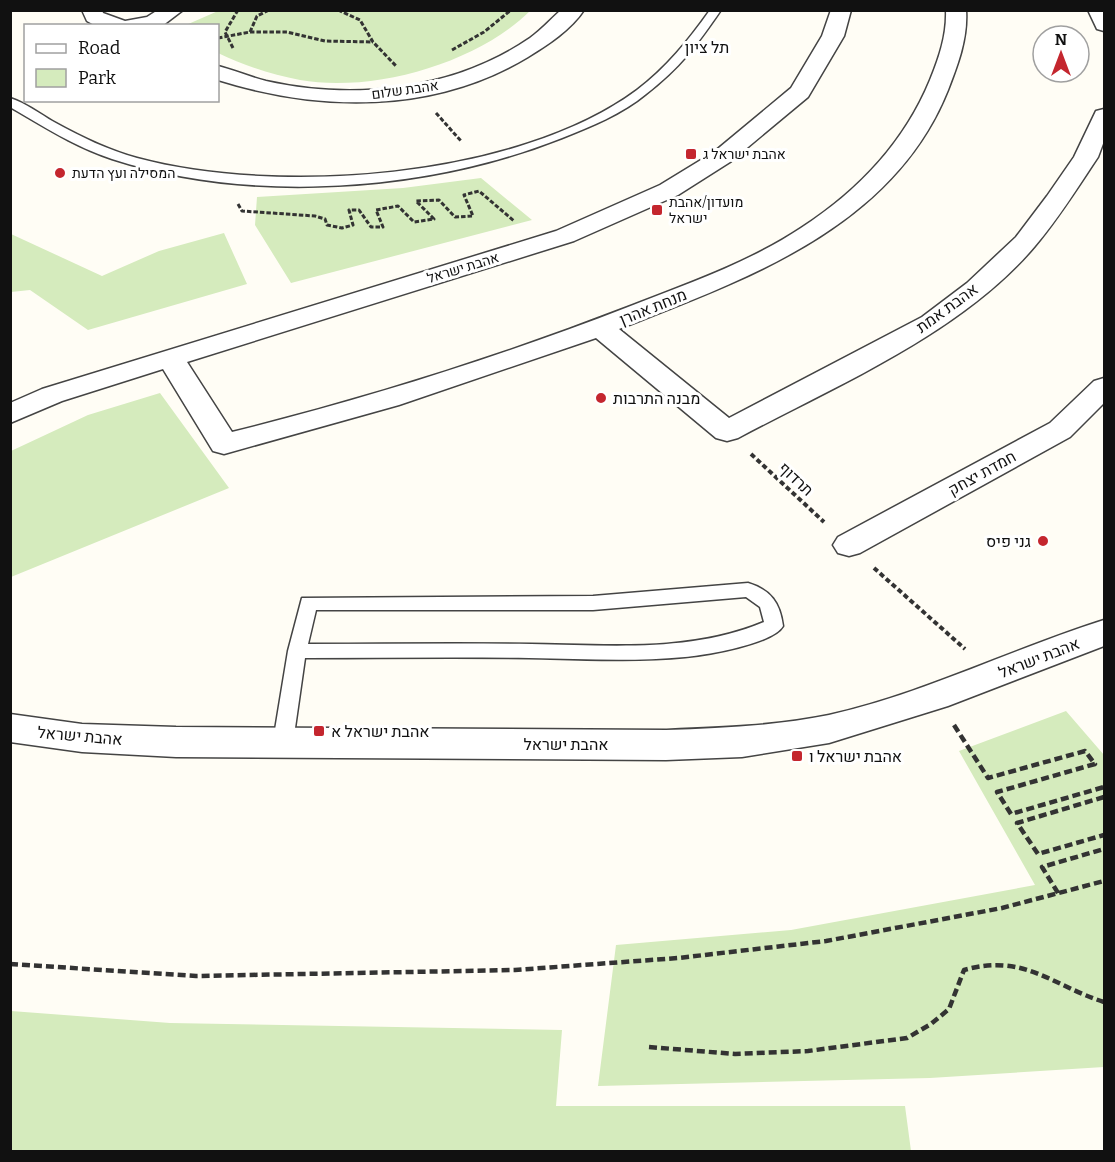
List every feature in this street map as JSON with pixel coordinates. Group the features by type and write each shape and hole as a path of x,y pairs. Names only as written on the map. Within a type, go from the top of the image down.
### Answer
{"street":[{"path":"92,10 94,17 113,24"},
{"path":"153,24 173,10"},
{"name":"אהבת שלום","path":"219,73 245,84 313,96 354,96 433,88 509,61 543,39 574,10"},
{"name":"אהבת ישראל","path":"11,413 52,395 541,244 575,232 669,190 707,167 762,126 800,92 833,36 841,10"},
{"name":"מנחת אהרן","path":"170,358 224,444 331,418 507,361 601,328 728,277 796,243 846,205 893,162 924,119 953,48 956,10"},
{"path":"1098,10 1104,25"},
{"name":"אהבת אמת","path":"727,431 932,323 976,289 1025,242 1050,209 1086,157 1104,116"},
{"path":"601,328 727,431"},
{"name":"חמדת יצחק","path":"849,545 1060,430 1104,387"},
{"name":"אהבת ישראל","path":"10,728 82,738 283,742 666,745 742,742 829,729 935,696 1104,633"}],"lane":[{"path":"10,102 87,145 165,168 226,179 322,182 382,178 480,162 535,146 577,129 659,80 705,31 716,10"},
{"path":"283,742 297,651 308,603 593,603 748,590 763,596 772,610 774,626 754,637 685,649 609,652 297,651"}],"path":[{"path":"236,52 226,36 229,22 238,10"},
{"path":"250,32 257,16 269,10"},
{"path":"338,10 360,20 373,42 400,70 390,72"},
{"path":"451,51 484,32 511,10"},
{"path":"219,38 250,32 286,32 326,41 373,42"},
{"path":"415,91 480,162"},
{"path":"226,179 242,211 259,214 310,214 325,219 327,225 342,228 354,225 349,210 359,210 371,227 383,227 376,210 398,206 414,222 434,219 416,201 439,200 455,218 473,216 464,195 479,191 541,244"},
{"name":"תרדוף","path":"727,431 849,545 994,675"},
{"path":"935,696 988,778 1085,750 1095,764 997,792 1011,814 1104,787"},
{"path":"1104,797 1017,823 1038,854 1104,835"},
{"path":"1059,893 1042,867 1104,849"},
{"path":"10,964 196,976 515,970 678,958 826,941 1002,908 1104,881"},
{"path":"650,1047 735,1054 808,1051 907,1038 931,1024 949,1009 964,970 982,963 1019,965 1104,1002"}],"green space":[{"path":"218,10 530,11 482,46 453,59 391,78 360,82 329,83 300,80 248,65 219,53 219,24 188,24"},
{"path":"481,178 532,220 291,283 255,225 257,197 403,188"},
{"path":"224,233 247,284 88,330 30,290 11,292 11,234 102,276 159,251"},
{"path":"160,393 229,488 11,577 11,451 88,415"},
{"path":"1066,711 1104,755 1104,1067 930,1078 598,1086 616,945 791,930 1035,885 959,751"},
{"path":"11,1011 170,1023 562,1030 556,1106 905,1106 911,1151 11,1151"}],"place":[{"name":"אהבת ישראל ג","path":"691,154"},
{"name":"המסילה ועץ הדעת","path":"60,173"},
{"name":"מועדון/אהבת ישראל","path":"657,210"},
{"name":"מבנה התרבות","path":"601,398"},
{"name":"גני פיס","path":"1043,541"},
{"name":"אהבת ישראל א","path":"319,731"},
{"name":"אהבת ישראל ו","path":"797,756"}],"district":[{"name":"תל ציון","path":"707,47"}]}
